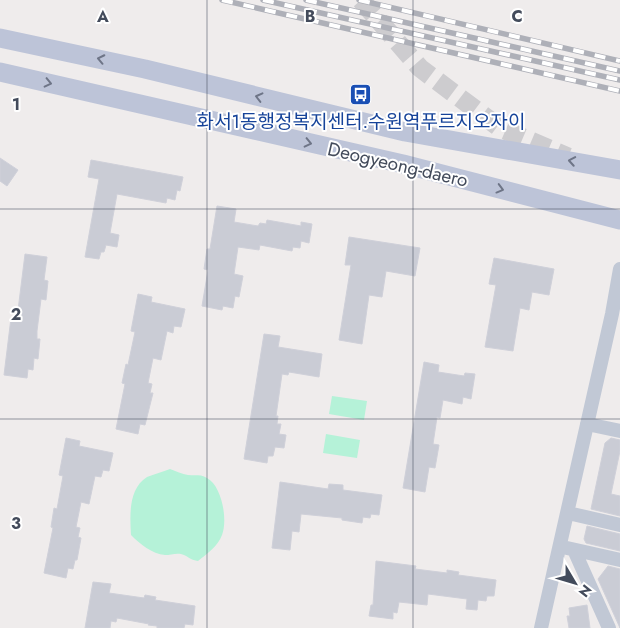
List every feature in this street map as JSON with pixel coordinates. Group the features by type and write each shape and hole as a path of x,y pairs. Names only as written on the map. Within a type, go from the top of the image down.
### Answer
{"main road":[{"name":"Deogyeong-daero","path":"0,38 145,69 405,132 620,170"},
{"name":"Deogyeong-daero","path":"0,72 403,164 620,220"}],"street":[{"path":"541,628 587,424 616,314 620,269"},
{"path":"587,424 620,431"},
{"path":"568,513 620,525"},
{"path":"560,547 620,560"},
{"path":"574,550 609,628"}],"green space":[{"path":"332,396 367,401 364,420 329,414"},
{"path":"326,434 360,440 357,458 323,453"},
{"path":"170,469 186,475 205,477 217,488 220,496 224,512 222,535 215,546 198,561 182,554 165,555 155,553 131,535 130,520 136,488 147,477"}],"building":[{"path":"0,158 18,170 7,186 0,181"},
{"path":"91,160 183,177 180,191 177,190 175,200 167,198 166,203 117,194 110,233 119,235 117,247 106,245 99,259 85,257 99,179 88,177"},
{"path":"217,206 236,209 234,222 258,226 260,223 266,224 267,220 301,226 301,222 312,224 309,243 301,241 300,248 293,247 292,251 260,245 259,250 238,247 234,274 243,276 239,297 235,296 233,308 223,306 222,310 202,306 208,270 204,269 207,249 210,249"},
{"path":"349,237 420,248 415,276 386,271 382,297 369,295 362,344 339,340 351,265 345,265"},
{"path":"25,254 47,257 44,280 48,281 46,300 41,299 37,331 37,339 40,339 38,359 34,358 33,370 28,369 27,378 4,375 11,318 17,318"},
{"path":"494,258 554,269 549,295 532,292 529,310 520,308 513,351 485,347 496,285 489,284"},
{"path":"138,294 152,297 151,302 185,309 181,327 174,326 173,333 167,331 161,360 153,358 148,383 152,384 150,393 153,393 145,425 140,424 138,434 116,429 125,384 122,383 135,332 131,331"},
{"path":"264,334 280,336 278,347 322,354 319,377 289,372 288,375 282,374 276,416 278,416 277,424 281,424 279,434 286,435 284,448 275,447 273,456 268,456 267,463 244,459"},
{"path":"424,362 439,365 438,372 464,376 465,373 475,374 471,399 463,397 462,404 443,400 440,418 437,417 433,444 439,445 435,468 429,467 425,492 403,488"},
{"path":"66,438 80,441 79,446 113,453 109,471 103,470 101,477 95,476 89,504 81,502 76,527 80,528 78,537 81,538 77,560 75,560 73,569 68,568 66,578 44,573 53,528 51,527 54,508 57,509 63,476 59,475"},
{"path":"611,438 620,440 620,451 611,494 620,496 620,516 591,509 605,443"},
{"path":"280,482 328,489 329,484 343,485 343,490 382,495 379,515 371,514 370,518 363,517 362,523 342,520 342,518 301,514 299,532 292,531 290,550 272,548"},
{"path":"587,526 620,534 620,551 586,543 584,539"},
{"path":"376,561 416,566 415,569 447,573 447,570 459,572 458,575 496,580 494,596 487,596 486,601 478,600 477,610 466,609 467,599 428,594 427,605 399,602 397,613 393,612 393,619 369,616 371,605 373,605"},
{"path":"608,566 620,569 620,628 598,579"},
{"path":"93,582 111,584 109,593 144,598 145,595 156,597 155,600 195,606 193,625 185,624 184,628 157,628 157,626 149,624 117,618 116,622 111,621 110,628 85,628"},
{"path":"587,605 590,628 569,628 567,616 570,616 569,608"}],"tunnel":[{"path":"361,0 420,68 500,128 568,157"}],"railway":[{"path":"222,0 620,91"},
{"path":"263,0 620,80"},
{"path":"306,0 620,71"},
{"path":"359,0 620,61"}],"place":[{"name":"화서1동행정복지센터.수원역푸르지오자이","path":"361,95"}]}
